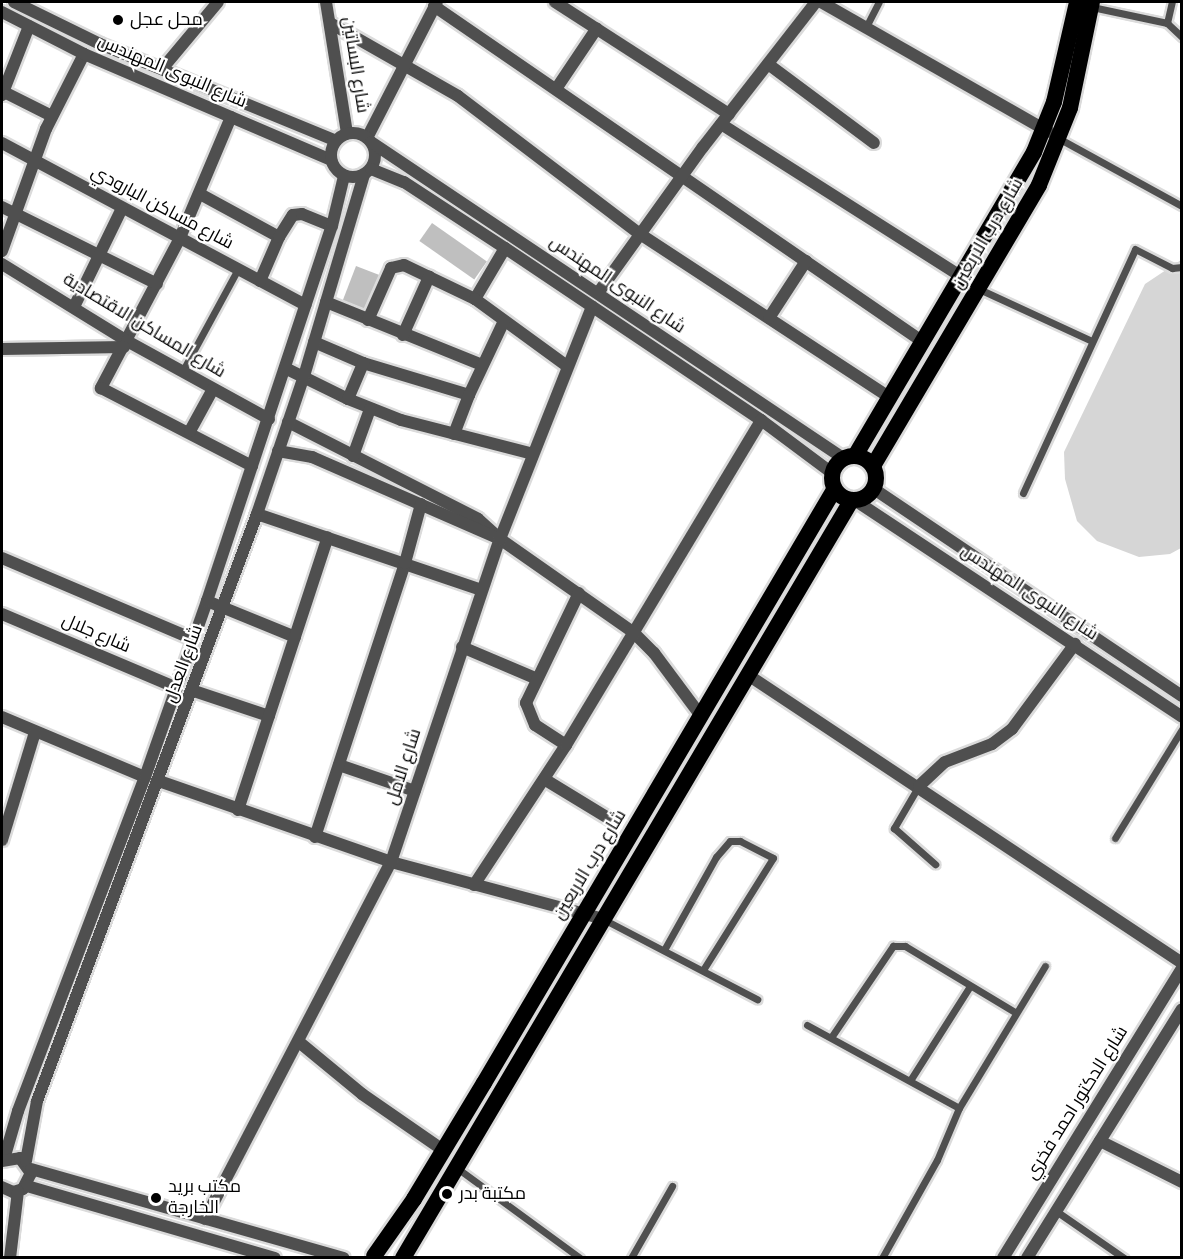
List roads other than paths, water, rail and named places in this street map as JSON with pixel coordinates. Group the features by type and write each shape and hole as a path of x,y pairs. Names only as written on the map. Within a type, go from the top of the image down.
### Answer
{"highway":[{"name":"شارع درب الاربعين","path":"849,457 889,398 1023,174 1044,130 1087,3"},
{"name":"شارع درب الاربعين","path":"873,466 1035,193 1060,139 1087,3"},
{"path":"403,1257 454,1167 854,501 873,489 876,478 873,466 849,457 832,473 834,490 854,501"},
{"name":"شارع درب الاربعين","path":"375,1257 470,1107 834,490"},
{"path":"484,1083 499,1092"},
{"path":"470,1107 485,1116"}],"street":[{"name":"شارع النبوى المهندس","path":"14,2 162,69 336,141"},
{"path":"162,69 218,2"},
{"name":"شارع البساتين","path":"327,2 347,133"},
{"path":"555,2 729,114"},
{"path":"598,293 721,124 818,2 866,27 1060,139"},
{"path":"369,140 347,133 336,141 331,160 344,176 368,172 376,156 369,140 403,64 435,4 923,342"},
{"name":"شارع النبوى المهندس","path":"2,12 84,54 331,160"},
{"path":"330,23 458,96 640,234 889,398"},
{"path":"30,26 2,93 52,116"},
{"path":"556,89 597,28"},
{"path":"2,251 52,116 84,54"},
{"path":"768,64 874,143"},
{"path":"231,117 200,194 158,284 101,388 190,431 252,466"},
{"path":"721,124 962,277"},
{"name":"شارع النبوى المهندس","path":"369,140 849,457"},
{"name":"شارع مساكن البارودي","path":"2,143 306,305"},
{"name":"شارع النبوى المهندس","path":"368,172 404,182 761,420 832,473"},
{"name":"شارع العدل","path":"10,1257 28,1165 37,1101 224,607 304,376 368,172"},
{"name":"شارع العدل","path":"3,1160 15,1119 177,688 332,226 344,176"},
{"path":"200,194 279,237"},
{"path":"2,207 158,284"},
{"path":"74,307 122,207"},
{"path":"260,281 279,237 295,214 332,226"},
{"path":"475,299 505,248"},
{"path":"769,318 806,261"},
{"name":"شارع المساكن الاقتصادية","path":"2,264 74,307 125,344 269,419"},
{"path":"368,320 394,266 404,265 475,299 567,366"},
{"path":"403,335 429,277"},
{"path":"327,302 403,335 482,365"},
{"name":"شارع الامل","path":"212,1239 211,1220 391,862 500,539 592,307"},
{"path":"454,434 482,365 504,321"},
{"path":"314,342 363,363 469,395"},
{"path":"2,349 125,344"},
{"path":"348,399 363,363"},
{"path":"285,368 370,409 533,454"},
{"path":"190,431 213,388"},
{"path":"353,456 370,409"},
{"path":"474,885 566,745 761,420"},
{"path":"288,422 478,519 500,539 633,632 654,652 701,716"},
{"path":"278,451 312,457 500,539"},
{"name":"شارع النبوى المهندس","path":"873,489 1182,696"},
{"name":"شارع النبوى المهندس","path":"854,501 1075,644 1182,717"},
{"path":"315,837 405,563 421,504"},
{"path":"257,514 482,590"},
{"path":"238,810 328,537"},
{"path":"2,558 193,639"},
{"path":"566,745 535,725 528,715 527,697 579,594"},
{"path":"207,600 295,637"},
{"name":"شارع جلال","path":"2,616 177,688"},
{"path":"919,786 945,762 992,744 1012,729 1075,644"},
{"path":"462,647 535,678"},
{"path":"748,675 919,786 1182,963"},
{"path":"194,691 268,717"},
{"path":"2,717 145,777"},
{"path":"2,840 35,732"},
{"path":"339,765 415,791"},
{"path":"544,779 613,821"},
{"path":"159,781 391,862 603,919"},
{"name":"شارع الدكتور احمد فخري","path":"1003,1257 1182,968"},
{"path":"1013,1241 1028,1254 1182,1008"},
{"path":"1145,1028 1162,1039"},
{"path":"299,1042 362,1094 443,1150"},
{"path":"1100,1141 1182,1182"},
{"path":"3,1160 15,1156 28,1165 183,1213 344,1257"},
{"path":"2,1187 23,1189 179,1229 275,1257"},
{"path":"179,1229 183,1213"}],"lane":[{"path":"866,27 879,2"},
{"path":"1167,23 1172,2"},
{"path":"1087,3 1167,23 1182,36"},
{"path":"1060,139 1182,206"},
{"path":"1023,493 1135,249 1172,268 1182,267"},
{"path":"182,372 238,269"},
{"path":"979,289 1092,341"},
{"path":"1115,838 1182,729"},
{"path":"919,786 894,828 935,864"},
{"path":"664,951 717,856 730,841 740,840 773,858 703,970"},
{"path":"603,919 757,999"},
{"path":"832,1036 878,963 893,946 905,946 1015,1012"},
{"path":"882,1257 937,1161 959,1108 1015,1012 1045,966"},
{"path":"910,1079 970,986"},
{"path":"807,1025 832,1036 959,1108"},
{"path":"454,1167 580,1257"},
{"path":"631,1257 672,1186"},
{"path":"1056,1211 1124,1257"}],"place":[{"name":"محل عجل","path":"118,20"},
{"name":"مكتبة بدر","path":"447,1194"},
{"name":"مكتب بريد الخارجة","path":"156,1198"}]}
